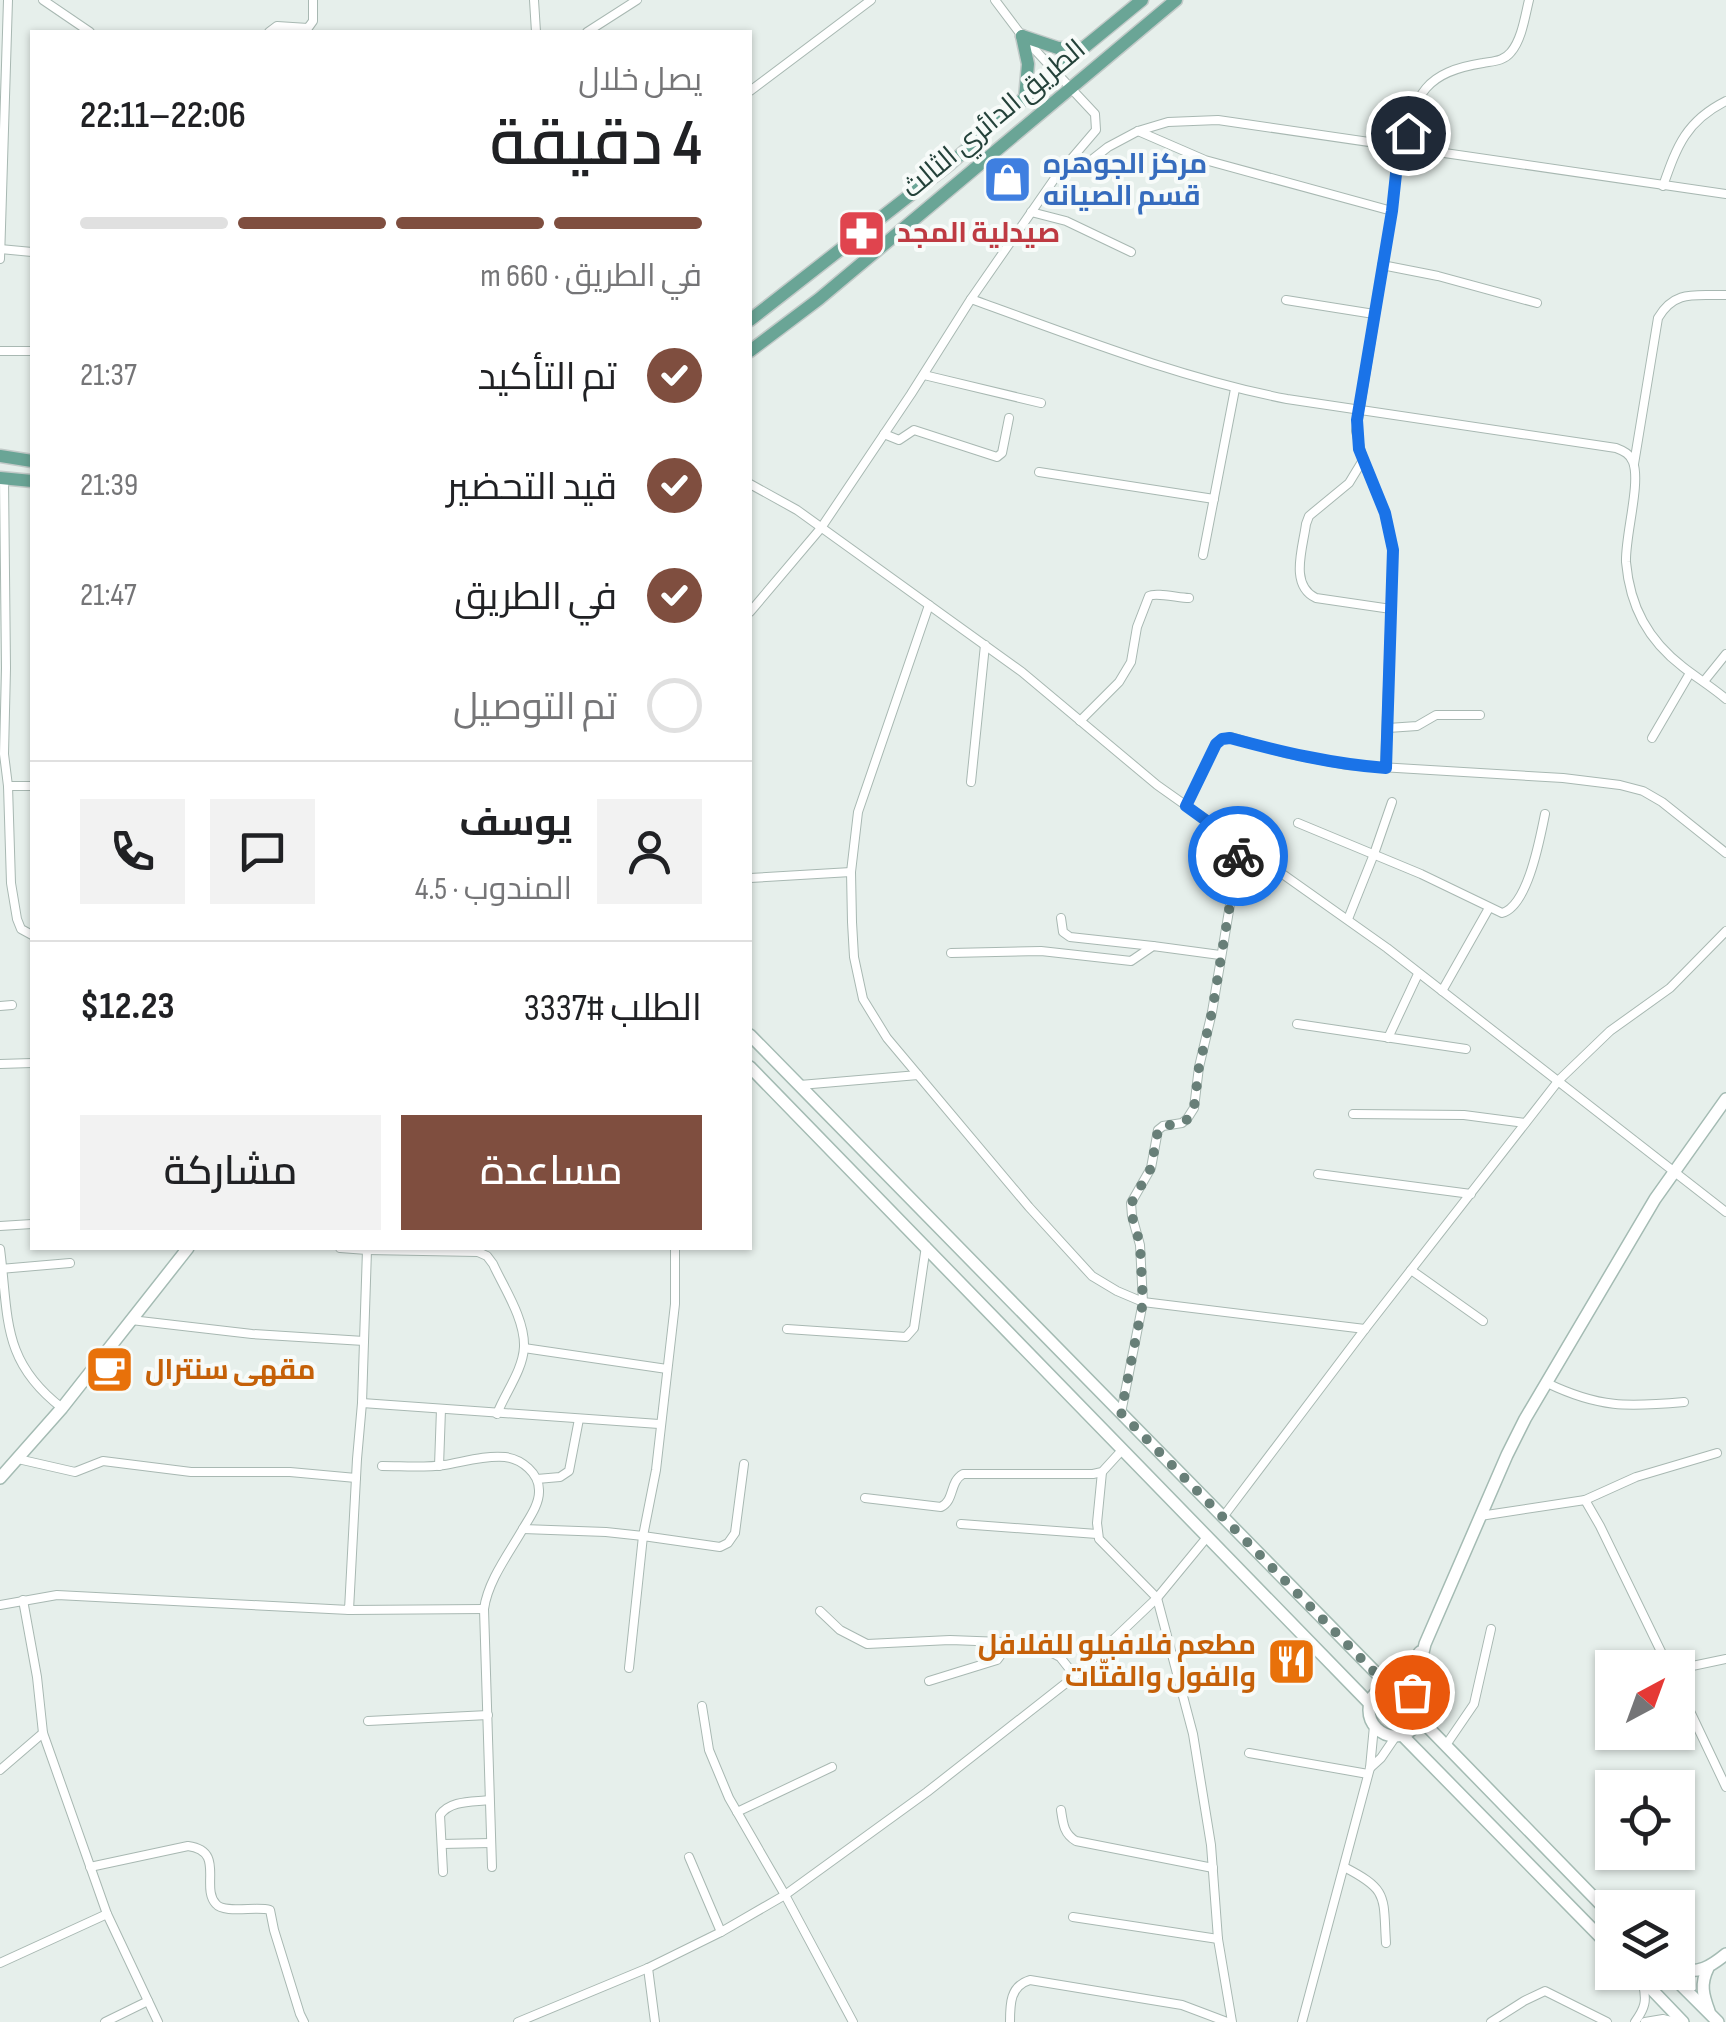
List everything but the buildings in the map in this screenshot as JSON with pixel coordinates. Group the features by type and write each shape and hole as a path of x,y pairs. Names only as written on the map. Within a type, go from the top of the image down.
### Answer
{"main road":[{"name":"الطريق الدائري الثالث","path":"752,318 951,162 1142,0"},
{"name":"الطريق الدائري الثالث","path":"752,349 819,299 1176,0"},
{"path":"1022,36 1058,48 1084,48"},
{"path":"1022,36 1028,64 1025,98"},
{"path":"0,456 30,461"},
{"path":"2,479 30,481"},
{"path":"752,1037 1391,1685 1407,1688 1417,1697"},
{"path":"752,1068 1370,1704"},
{"path":"1425,1644 1391,1685 1376,1692 1370,1704 1374,1726 1384,1734 1399,1736 1410,1732 1420,1718 1418,1674 1425,1644 1513,1443 1656,1199 1726,1099"},
{"path":"862,1181 876,1165"},
{"path":"0,1478 62,1408 186,1250"},
{"path":"1420,1718 1595,1898"},
{"path":"1399,1736 1595,1932"},
{"path":"1714,2018 1702,1988 1704,1976 1726,1954"},
{"path":"1695,1970 1708,1968"},
{"path":"1652,1990 1683,2022"},
{"path":"1686,1990 1714,2018"}],"street":[{"path":"0,258 3,28 8,0"},
{"path":"43,0 87,30"},
{"path":"272,30 278,26 308,28 313,21 313,0"},
{"path":"534,0 536,30"},
{"path":"590,30 637,0"},
{"path":"752,90 872,0"},
{"path":"752,610 821,528 971,298 1055,178 1096,130 1095,114 1022,36 995,0"},
{"path":"1386,768 1393,550 1385,513 1357,440 1402,146 1414,108 1426,87 1441,75 1473,64 1503,60 1514,49 1529,0"},
{"path":"1663,186 1675,151 1690,126 1726,100"},
{"path":"1055,178 1090,162 1138,131 1168,122 1218,120 1726,194"},
{"path":"1138,131 1205,160 1392,211"},
{"path":"1032,212 1066,221 1131,252"},
{"path":"0,250 30,252"},
{"path":"1382,265 1537,303"},
{"path":"1634,465 1658,318 1674,298 1726,295"},
{"path":"971,298 1236,389 1616,448 1631,457 1634,465 1627,548 1631,590 1649,635 1674,660 1726,699"},
{"path":"1286,300 1374,314"},
{"path":"0,351 30,351"},
{"path":"924,375 1040,403"},
{"path":"1203,555 1236,389"},
{"path":"884,434 899,440 914,430 997,457 1002,453 1009,418"},
{"path":"1363,460 1350,482 1309,516 1299,578 1308,594 1316,598 1391,609"},
{"path":"1040,472 1214,499"},
{"path":"2,479 2,754 8,786 13,906 21,929 30,934"},
{"path":"752,485 797,510 984,645 1186,806 1348,919 1726,1212"},
{"path":"1080,722 1120,682 1131,662 1137,626 1150,596 1155,593 1189,598"},
{"path":"929,604 858,812 851,872 854,958 863,1000 887,1038 1028,1208 1092,1276 1143,1302 1366,1328"},
{"path":"971,782 984,645"},
{"path":"1705,680 1726,654"},
{"path":"1652,738 1690,673"},
{"path":"1388,728 1417,726 1436,715 1480,715"},
{"path":"1186,806 1212,751 1222,739 1230,738 1348,765 1620,785 1643,791 1662,802 1726,853"},
{"path":"8,786 30,786"},
{"path":"1348,919 1392,802"},
{"path":"1298,823 1489,908 1506,912 1514,906 1533,864 1545,814"},
{"path":"1121,1413 1143,1302 1140,1244 1132,1202 1151,1168 1158,1130 1182,1123 1194,1108 1240,845"},
{"path":"0,860 12,860"},
{"path":"752,878 851,872"},
{"path":"1442,991 1489,908"},
{"path":"1061,918 1063,932 1070,937 1220,955"},
{"path":"1223,1517 1559,1080 1610,1031 1670,988 1726,930"},
{"path":"951,954 1041,950 1131,961 1153,946"},
{"path":"1388,1038 1418,974"},
{"path":"0,1006 12,1005"},
{"path":"1297,1024 1466,1049"},
{"path":"0,1064 30,1062"},
{"path":"800,1085 918,1075"},
{"path":"1354,1114 1464,1115 1525,1123"},
{"path":"1318,1174 1470,1194"},
{"path":"0,1226 30,1224"},
{"path":"787,1329 906,1338 914,1328 926,1246"},
{"path":"0,1249 14,1349 30,1378 62,1408"},
{"path":"349,1610 368,1250"},
{"path":"458,1250 487,1256 522,1326 524,1348 496,1414"},
{"path":"629,1668 667,1370 675,1250"},
{"path":"1,1268 70,1263"},
{"path":"1411,1270 1483,1320"},
{"path":"131,1320 252,1334 364,1341"},
{"path":"524,1348 667,1370"},
{"path":"1547,1383 1588,1400 1634,1406 1684,1402"},
{"path":"362,1402 660,1424"},
{"path":"439,1466 440,1409"},
{"path":"537,1479 560,1477 569,1470 580,1418"},
{"path":"1010,2022 1012,1995 1030,1980 1182,2005 1229,2022 1202,1784 1157,1598 1104,1546 1097,1534 1102,1472 1123,1450"},
{"path":"1480,1516 1584,1500 1636,1476 1718,1453"},
{"path":"382,1466 439,1466 500,1456 515,1458 537,1479 540,1492 534,1509 485,1599 492,1866"},
{"path":"18,1459 75,1472 103,1462 190,1472 290,1472 356,1478"},
{"path":"523,1529 606,1532 720,1547 735,1532 744,1464"},
{"path":"865,1498 941,1507 949,1501 956,1478 963,1474 1102,1472"},
{"path":"1584,1500 1659,1650"},
{"path":"961,1524 1097,1534"},
{"path":"518,2022 648,1968 786,1895 928,1792 1076,1676 1157,1598 1208,1536"},
{"path":"0,1606 57,1595 349,1610 484,1609"},
{"path":"23,1600 37,1676 42,1733 107,1914 158,2022"},
{"path":"820,1612 840,1630 868,1644 950,1640 1041,1646 1076,1676"},
{"path":"1446,1745 1474,1704 1491,1629"},
{"path":"929,1681 997,1660 1003,1642"},
{"path":"1695,1665 1726,1659"},
{"path":"702,1706 709,1750 729,1798 853,2022"},
{"path":"368,1721 488,1715"},
{"path":"1695,1722 1726,1787"},
{"path":"1302,2022 1369,1771 1374,1726"},
{"path":"0,1770 42,1733"},
{"path":"1369,1771 1399,1736"},
{"path":"1249,1753 1369,1771"},
{"path":"737,1812 832,1767"},
{"path":"443,1872 440,1814 446,1807 489,1800"},
{"path":"1060,1810 1063,1828 1076,1842 1213,1868"},
{"path":"442,1844 491,1843"},
{"path":"90,1866 188,1846 206,1852 212,1896 218,1907 270,1910 304,2022"},
{"path":"689,1858 721,1932"},
{"path":"1344,1867 1376,1886 1384,1901 1386,1944"},
{"path":"0,1963 107,1914"},
{"path":"1073,1917 1218,1939"},
{"path":"648,1968 655,2022"},
{"path":"1635,2022 1645,2008 1643,1990"},
{"path":"1490,2022 1545,1991 1607,2022"},
{"path":"105,2022 148,2001"},
{"path":"1645,2022 1675,2022"}],"way so far":[{"path":"1238,856 1194,1108 1182,1123 1158,1130 1151,1168 1132,1202 1140,1244 1143,1302 1121,1413 1388,1686 1394,1684 1412,1692"}],"place":[{"name":"مركز الجوهره قسم الصيانه","path":"1008,180"},
{"name":"صيدلية المجد","path":"862,233"},
{"name":"مقهى سنترال","path":"110,1370"},
{"name":"مطعم فلافيلو للفلافل والفول والفتّات","path":"1291,1661"}],"route":[{"path":"1238,856 1240,845 1186,806 1212,751 1222,739 1348,765 1386,768 1393,550 1385,513 1359,449 1357,420 1399,146 1406,147 1408,133"}]}
